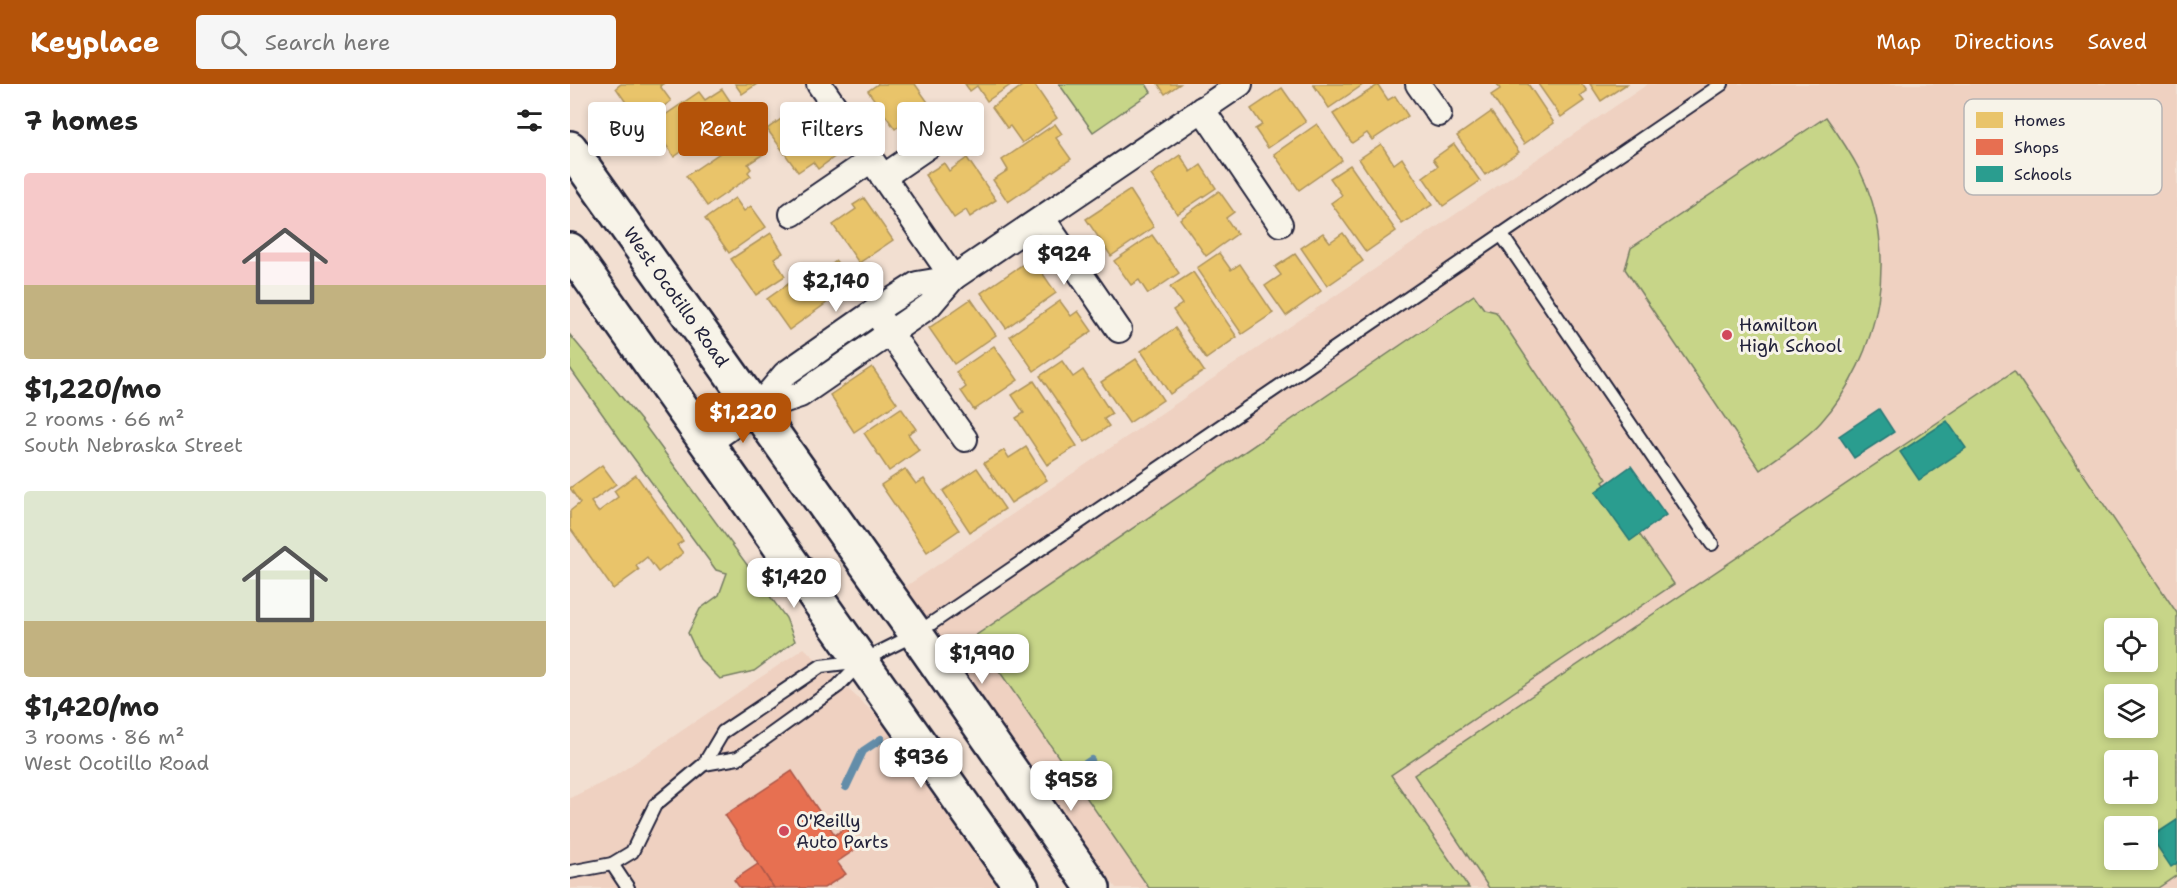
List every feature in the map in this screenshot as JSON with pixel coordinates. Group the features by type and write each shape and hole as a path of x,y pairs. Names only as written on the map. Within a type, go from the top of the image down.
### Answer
{"main road":[{"name":"West Ocotillo Road","path":"570,148 916,634 1093,888"},
{"path":"570,250 1022,888"}],"street":[{"path":"819,84 953,278"},
{"path":"755,410 800,395 929,306 953,278 1240,84"},
{"path":"1418,84 1438,114"},
{"path":"1202,109 1280,224"},
{"path":"792,214 899,156"},
{"path":"1043,219 1119,330"},
{"path":"707,444 755,410 784,374 875,311 916,284 953,278"},
{"path":"875,311 965,439"}],"lane":[{"path":"704,764 738,758 838,686 862,661 916,634 1722,84"},
{"path":"1501,234 1712,544"},
{"path":"570,872 612,864 632,852 655,805 704,764 723,732 821,666 862,661"},
{"path":"612,864 628,888"}],"shaded area":[{"name":"Hamilton High School","path":"1648,84 2177,84 2177,888 1116,888 905,587"},
{"path":"804,648 877,716 999,888 570,888 570,798 612,778"}],"green space":[{"path":"1059,84 1146,84 1151,92 1093,132"},
{"path":"1826,117 1860,171 1872,202 1879,235 1881,268 1878,302 1870,334 1858,366 1842,395 1815,429 1760,470 1625,269 1631,248"},
{"path":"1474,295 1484,309 1496,312 1607,479 1603,482 1674,584 1391,775 1469,888 1149,888 975,636"},
{"path":"570,335 643,423 786,618 795,641 754,671 720,679 700,659 688,633 700,609 719,595 727,573 716,570 570,368"},
{"path":"2014,371 2177,613 2177,875 2158,888 1489,888 1414,775"}],"building: Homes":[{"path":"621,84 663,84 660,86 671,101 666,105 666,102 626,102 616,88"},
{"path":"735,84 757,84 742,94"},
{"path":"878,84 915,84 928,102 897,102 897,128 895,129 885,115 885,102 876,102 868,91"},
{"path":"965,84 1012,84 987,101 977,86 970,91"},
{"path":"1025,84 1034,84 1057,118 1022,143 1010,126 1007,128 992,107"},
{"path":"1158,84 1180,84 1165,94"},
{"path":"1313,84 1364,84 1329,108"},
{"path":"1497,84 1528,84 1554,123 1524,144 1491,95 1500,89"},
{"path":"1538,84 1582,84 1587,91 1580,96 1584,101 1561,117"},
{"path":"1590,84 1627,84 1601,101"},
{"path":"1378,85 1388,100 1395,96 1408,116 1372,140 1367,133 1352,143 1333,114"},
{"path":"1282,88 1306,122 1268,148 1255,129 1262,125 1251,109"},
{"path":"722,89 731,102 684,102 699,92 705,100"},
{"path":"678,106 678,154 674,157 666,145 666,114"},
{"path":"1491,112 1519,152 1485,175 1457,136"},
{"path":"780,120 780,147 768,130"},
{"path":"1055,124 1062,134 1056,138 1071,159 1008,202 993,180 1008,170 1002,160"},
{"path":"1317,124 1342,160 1299,190 1274,154"},
{"path":"1381,144 1394,164 1402,158 1432,205 1402,224 1359,159"},
{"path":"1454,144 1480,181 1443,206 1423,177 1438,166 1433,159"},
{"path":"1180,155 1191,172 1201,165 1216,188 1177,214 1151,175"},
{"path":"716,156 760,156 748,164 751,169 748,172 751,176 707,206 686,176"},
{"path":"786,156 836,156 818,169 813,162 798,172"},
{"path":"967,158 996,200 970,217 966,210 954,218 925,175 944,163 949,171"},
{"path":"1350,165 1396,231 1366,252 1331,203 1342,195 1330,178"},
{"path":"1130,190 1154,227 1111,256 1086,219"},
{"path":"1219,191 1234,212 1226,218 1237,234 1206,256 1180,219"},
{"path":"735,198 744,211 751,206 766,227 729,253 705,219"},
{"path":"864,198 893,240 859,263 833,225 856,209 853,205"},
{"path":"771,233 783,253 774,258 785,276 756,295 731,259"},
{"path":"1323,233 1330,242 1343,233 1363,261 1327,286 1301,248"},
{"path":"1152,235 1179,273 1148,294 1139,280 1131,285 1114,261"},
{"path":"1219,253 1231,270 1240,264 1273,313 1242,334 1197,268"},
{"path":"1295,254 1321,291 1286,316 1265,286 1281,275 1275,267"},
{"path":"1032,258 1056,293 1006,328 981,293"},
{"path":"836,261 853,284 789,330 767,299 815,265 821,273"},
{"path":"1193,272 1237,337 1206,359 1173,310 1182,304 1170,287"},
{"path":"971,299 996,335 954,364 929,328"},
{"path":"1060,301 1071,316 1078,311 1092,331 1034,371 1010,336"},
{"path":"1175,328 1204,371 1170,394 1141,351"},
{"path":"994,346 1018,380 974,410 961,391 966,387 956,372"},
{"path":"1136,359 1163,400 1129,423 1101,382"},
{"path":"1062,361 1073,377 1083,370 1112,414 1104,419 1109,426 1085,442 1040,376"},
{"path":"872,367 897,403 854,432 830,395"},
{"path":"1034,381 1077,446 1047,465 1016,418 1024,413 1012,395"},
{"path":"901,408 916,429 908,434 919,450 889,471 864,433"},
{"path":"1026,447 1047,480 1011,503 984,463 1004,450 1009,458"},
{"path":"602,465 616,484 591,502 598,512 618,497 614,491 636,475 683,541 677,545 683,553 658,572 647,557 636,566 639,570 613,589 570,528 570,511 580,503 570,488"},
{"path":"977,468 1005,509 970,532 943,491"},
{"path":"905,469 916,484 924,479 959,530 927,552 881,485"}],"building: Shops":[{"name":"O'Reilly Auto Parts","path":"792,771 835,835 846,827 859,847 837,862 846,874 824,888 774,888 725,815"},
{"path":"758,864 774,888 740,888 734,880"}],"building: Schools":[{"path":"1879,409 1894,432 1854,458 1839,436"},
{"path":"1947,421 1966,448 1919,480 1900,452"},
{"path":"1631,466 1666,515 1630,541 1595,492"},
{"path":"2177,820 2177,863 2171,867 2158,848 2158,832"}],"waterway":[{"path":"846,787 863,751 881,739"},
{"path":"1057,783 1091,760"}],"place":[{"name":"Hamilton High School","path":"1727,335"},
{"name":"O'Reilly Auto Parts","path":"784,831"}]}
